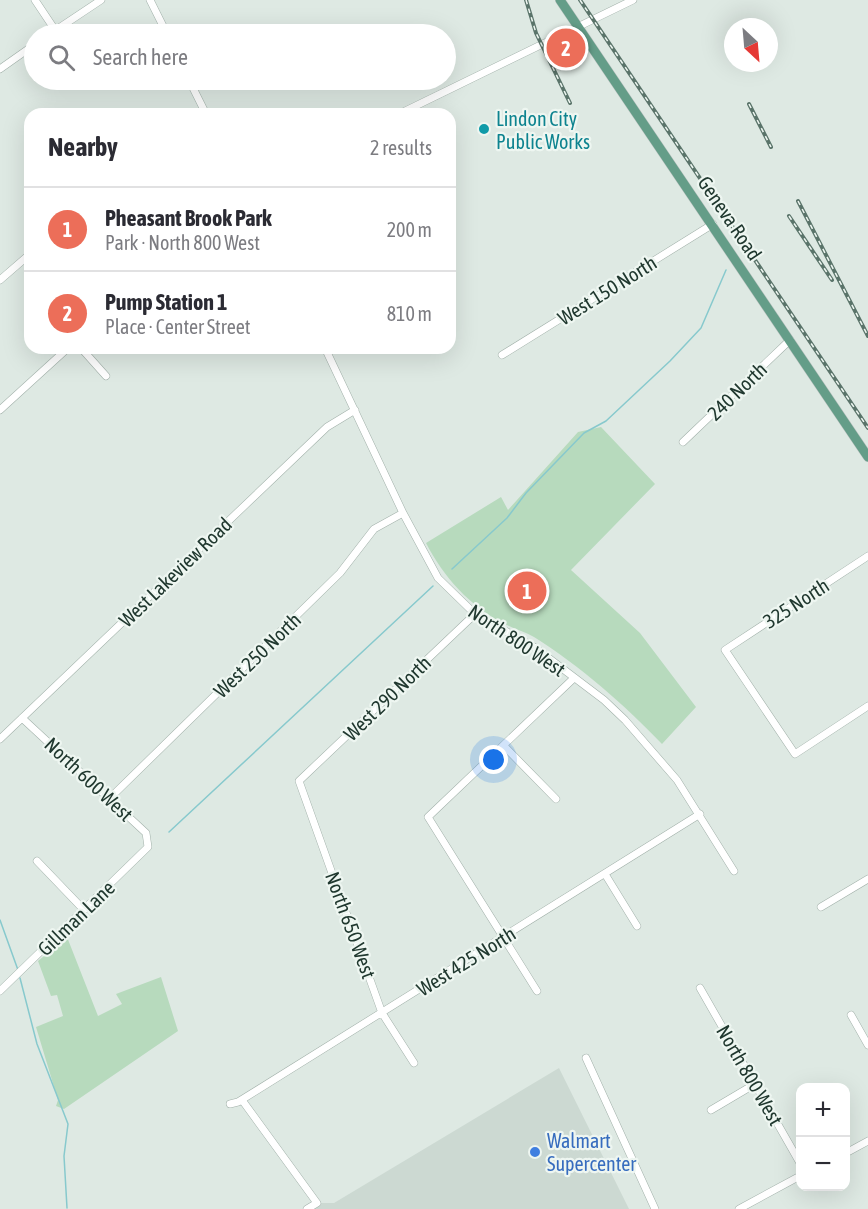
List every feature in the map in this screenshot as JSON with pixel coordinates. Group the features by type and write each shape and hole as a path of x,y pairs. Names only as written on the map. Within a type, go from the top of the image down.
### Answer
{"main road":[{"name":"Geneva Road","path":"560,0 868,457"}],"street":[{"path":"35,0 48,24"},
{"path":"64,24 101,0"},
{"path":"150,0 162,24"},
{"path":"456,86 633,0"},
{"path":"0,69 24,52"},
{"path":"194,90 203,108"},
{"path":"411,108 449,90"},
{"name":"West 150 North","path":"502,355 713,224"},
{"path":"0,280 24,259"},
{"name":"240 North","path":"683,442 790,340"},
{"path":"0,410 61,354"},
{"path":"86,354 106,376"},
{"name":"North 800 West","path":"328,354 403,513 438,578 475,614 534,647 604,700 645,740 700,814 734,871"},
{"name":"West Lakeview Road","path":"0,740 327,427 355,410"},
{"name":"West 250 North","path":"110,798 327,587 374,529 403,513"},
{"name":"325 North","path":"868,556 725,650 795,754 868,706"},
{"name":"West 290 North","path":"299,782 475,614"},
{"path":"537,991 429,817 574,678"},
{"name":"North 600 West","path":"22,718 147,832 149,843"},
{"path":"504,746 556,799"},
{"name":"North 650 West","path":"299,782 382,1013 414,1063"},
{"name":"West 425 North","path":"230,1104 242,1100 700,814"},
{"name":"Gillman Lane","path":"0,990 84,910 149,843"},
{"path":"37,861 84,910"},
{"path":"605,874 637,926"},
{"path":"821,907 868,879"},
{"name":"North 800 West","path":"700,988 796,1154"},
{"path":"851,1016 868,1045"},
{"path":"586,1058 655,1209"},
{"path":"711,1110 756,1084"},
{"path":"242,1100 317,1203 307,1209"},
{"path":"850,1151 868,1141"},
{"path":"739,1209 796,1179"}],"shaded area":[{"path":"559,1068 629,1209 307,1209 317,1203 334,1203"}],"green space":[{"path":"601,427 655,484 571,570 640,633 696,707 662,744 633,715 568,660 534,637 492,617 469,600 449,579 426,543 501,497 508,510 578,432"},
{"path":"67,937 98,1016 122,1004 116,994 161,977 178,1031 64,1109 56,1106 58,1100 36,1027 63,1016 57,995 51,996 38,961"}],"waterway":[{"path":"452,569 507,518 526,493 584,433 606,421 670,361 701,328 726,270"},
{"path":"169,832 433,586"},
{"path":"0,920 18,970"},
{"path":"20,978 37,1044 68,1124 64,1156 67,1208"}],"railway":[{"path":"526,0 536,33 570,103"},
{"path":"580,0 868,428"},
{"path":"749,104 771,147"},
{"path":"798,201 868,336"},
{"path":"789,216 832,280"}],"place":[{"name":"Pump Station 1","path":"566,48"},
{"name":"Lindon City Public Works","path":"484,129"},
{"name":"Pheasant Brook Park","path":"527,591"},
{"name":"Walmart Supercenter","path":"535,1152"}]}
